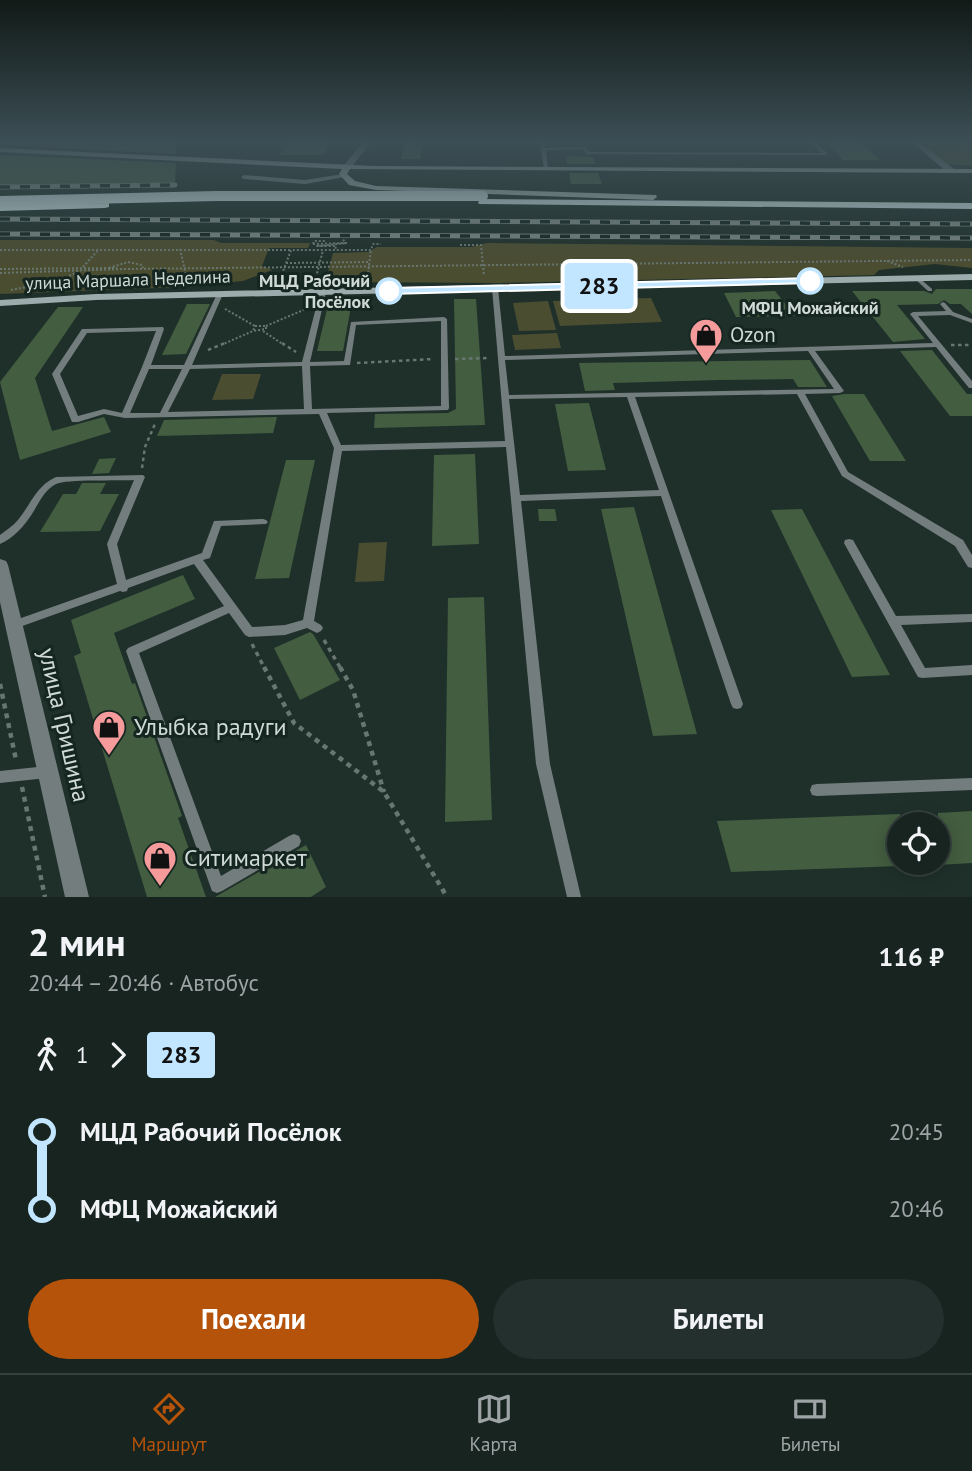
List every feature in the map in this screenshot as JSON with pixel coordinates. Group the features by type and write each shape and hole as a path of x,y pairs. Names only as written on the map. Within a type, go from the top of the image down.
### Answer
{"main road":[{"path":"0,201 216,196 972,206"},
{"path":"0,208 211,202 653,197 972,199"}],"street":[{"path":"354,184 376,188 653,197"},
{"name":"улица Маршала Неделина","path":"0,303 96,297 218,299 914,274 972,277"},
{"name":"улица Гришина","path":"0,565 77,897"}],"lane":[{"path":"914,274 930,290"},
{"path":"495,288 543,764 575,897"},
{"path":"308,411 307,361 319,294"},
{"path":"161,415 192,357 218,299"},
{"path":"943,304 951,313"},
{"path":"972,321 951,313 912,314 972,386"},
{"path":"125,416 160,329 85,331 56,374 75,420 104,411 125,416 444,408 444,319 353,323 347,363 307,361 146,367"},
{"path":"500,358 937,345"},
{"path":"505,397 839,391 810,349"},
{"path":"800,392 845,474 959,543 972,564"},
{"path":"631,396 737,704"},
{"path":"196,559 249,632 312,626 338,448 322,411"},
{"path":"338,448 510,444"},
{"path":"0,540 22,521 50,482 59,479 140,478 112,544 123,588"},
{"path":"515,498 663,493"},
{"path":"14,625 123,588 206,555 217,523 263,522"},
{"path":"849,542 922,673 972,670"},
{"path":"232,607 132,651 217,886 294,841"},
{"path":"893,621 972,618"},
{"path":"0,777 47,772"},
{"path":"817,790 972,784"}],"path":[{"path":"342,241 346,238"},
{"path":"313,243 325,241"},
{"path":"311,250 313,243"},
{"path":"313,243 347,243 317,246 336,246 335,250"},
{"path":"366,285 373,244 382,244"},
{"path":"460,245 481,245 484,267"},
{"path":"0,292 58,281 79,272 99,249"},
{"path":"180,249 190,289"},
{"path":"0,250 371,250"},
{"path":"279,282 291,250"},
{"path":"263,331 266,326 319,294 318,267 323,250"},
{"path":"883,260 914,274"},
{"path":"0,271 972,260"},
{"path":"109,268 134,262 142,265 142,269"},
{"path":"286,262 370,262"},
{"path":"0,271 79,272 124,269"},
{"path":"218,299 255,326 266,326"},
{"path":"253,331 255,326"},
{"path":"192,357 253,331 263,331 307,361"},
{"path":"937,345 972,345"},
{"path":"347,363 500,358"},
{"path":"140,478 145,447 161,415"},
{"path":"312,626 353,690 384,792 447,897"},
{"path":"251,642 294,723 384,792"},
{"path":"0,684 45,897"}],"green space":[{"path":"0,240 214,240 221,243 310,243 308,248 269,248 262,266 272,270 243,281 183,287 0,294"},
{"path":"486,243 972,248 972,268 935,264 879,270 874,275 500,283 338,282 327,276 333,253 368,252 377,247 472,247"},
{"path":"651,298 662,322 560,326 553,301"},
{"path":"548,301 556,330 519,331 513,303"},
{"path":"557,333 561,348 515,350 512,335"},
{"path":"222,374 261,374 253,399 212,400"},
{"path":"387,542 384,581 355,582 359,543"}],"building":[{"path":"0,184 100,184 0,185"},
{"path":"936,289 972,289 972,314 961,304 950,304 944,300 938,304 897,305 925,339 893,342 852,291 924,291 932,294"},
{"path":"775,291 795,316 736,317 724,293"},
{"path":"454,299 476,299 485,425 374,428 375,414 448,413 456,409"},
{"path":"329,301 352,301 343,351 317,351"},
{"path":"187,304 210,304 186,354 162,355"},
{"path":"58,307 83,307 35,378 52,431 104,417 111,432 20,460 0,382"},
{"path":"932,350 967,394 972,394 972,416 950,416 900,351"},
{"path":"810,360 827,387 798,387 793,379 719,380 613,383 615,390 585,391 579,363"},
{"path":"864,394 906,461 870,461 832,396"},
{"path":"589,403 606,470 568,471 555,404"},
{"path":"277,417 273,433 157,436 164,420"},
{"path":"475,454 479,544 432,546 434,455"},
{"path":"116,458 109,473 92,474 99,459"},
{"path":"286,460 315,460 289,578 255,579"},
{"path":"82,483 106,483 100,494 119,494 100,531 40,532 63,494 76,494"},
{"path":"634,507 697,734 653,736 601,509"},
{"path":"538,509 555,509 557,521 539,521"},
{"path":"802,509 890,675 852,677 771,510"},
{"path":"183,575 195,599 114,633 132,684 135,683 182,816 178,818 206,897 147,897 74,656 81,653 71,620"},
{"path":"484,597 492,820 445,822 448,598"},
{"path":"310,632 340,680 300,700 274,648"},
{"path":"972,811 972,863 950,864 950,812"},
{"path":"887,814 887,866 731,872 717,821"},
{"path":"306,845 326,887 311,897 215,897"}],"railway":[{"path":"0,187 175,185"},
{"path":"0,219 972,224"},
{"path":"0,234 972,238"}],"bus line":[{"name":"283","path":"389,291 810,281"}],"place":[{"name":"МФЦ Можайский","path":"810,281"},
{"name":"МЦД Рабочий Посёлок","path":"389,291"},
{"name":"Ozon","path":"706,365"},
{"name":"Улыбка радуги","path":"109,757"},
{"name":"Ситимаркет","path":"160,888"}]}
